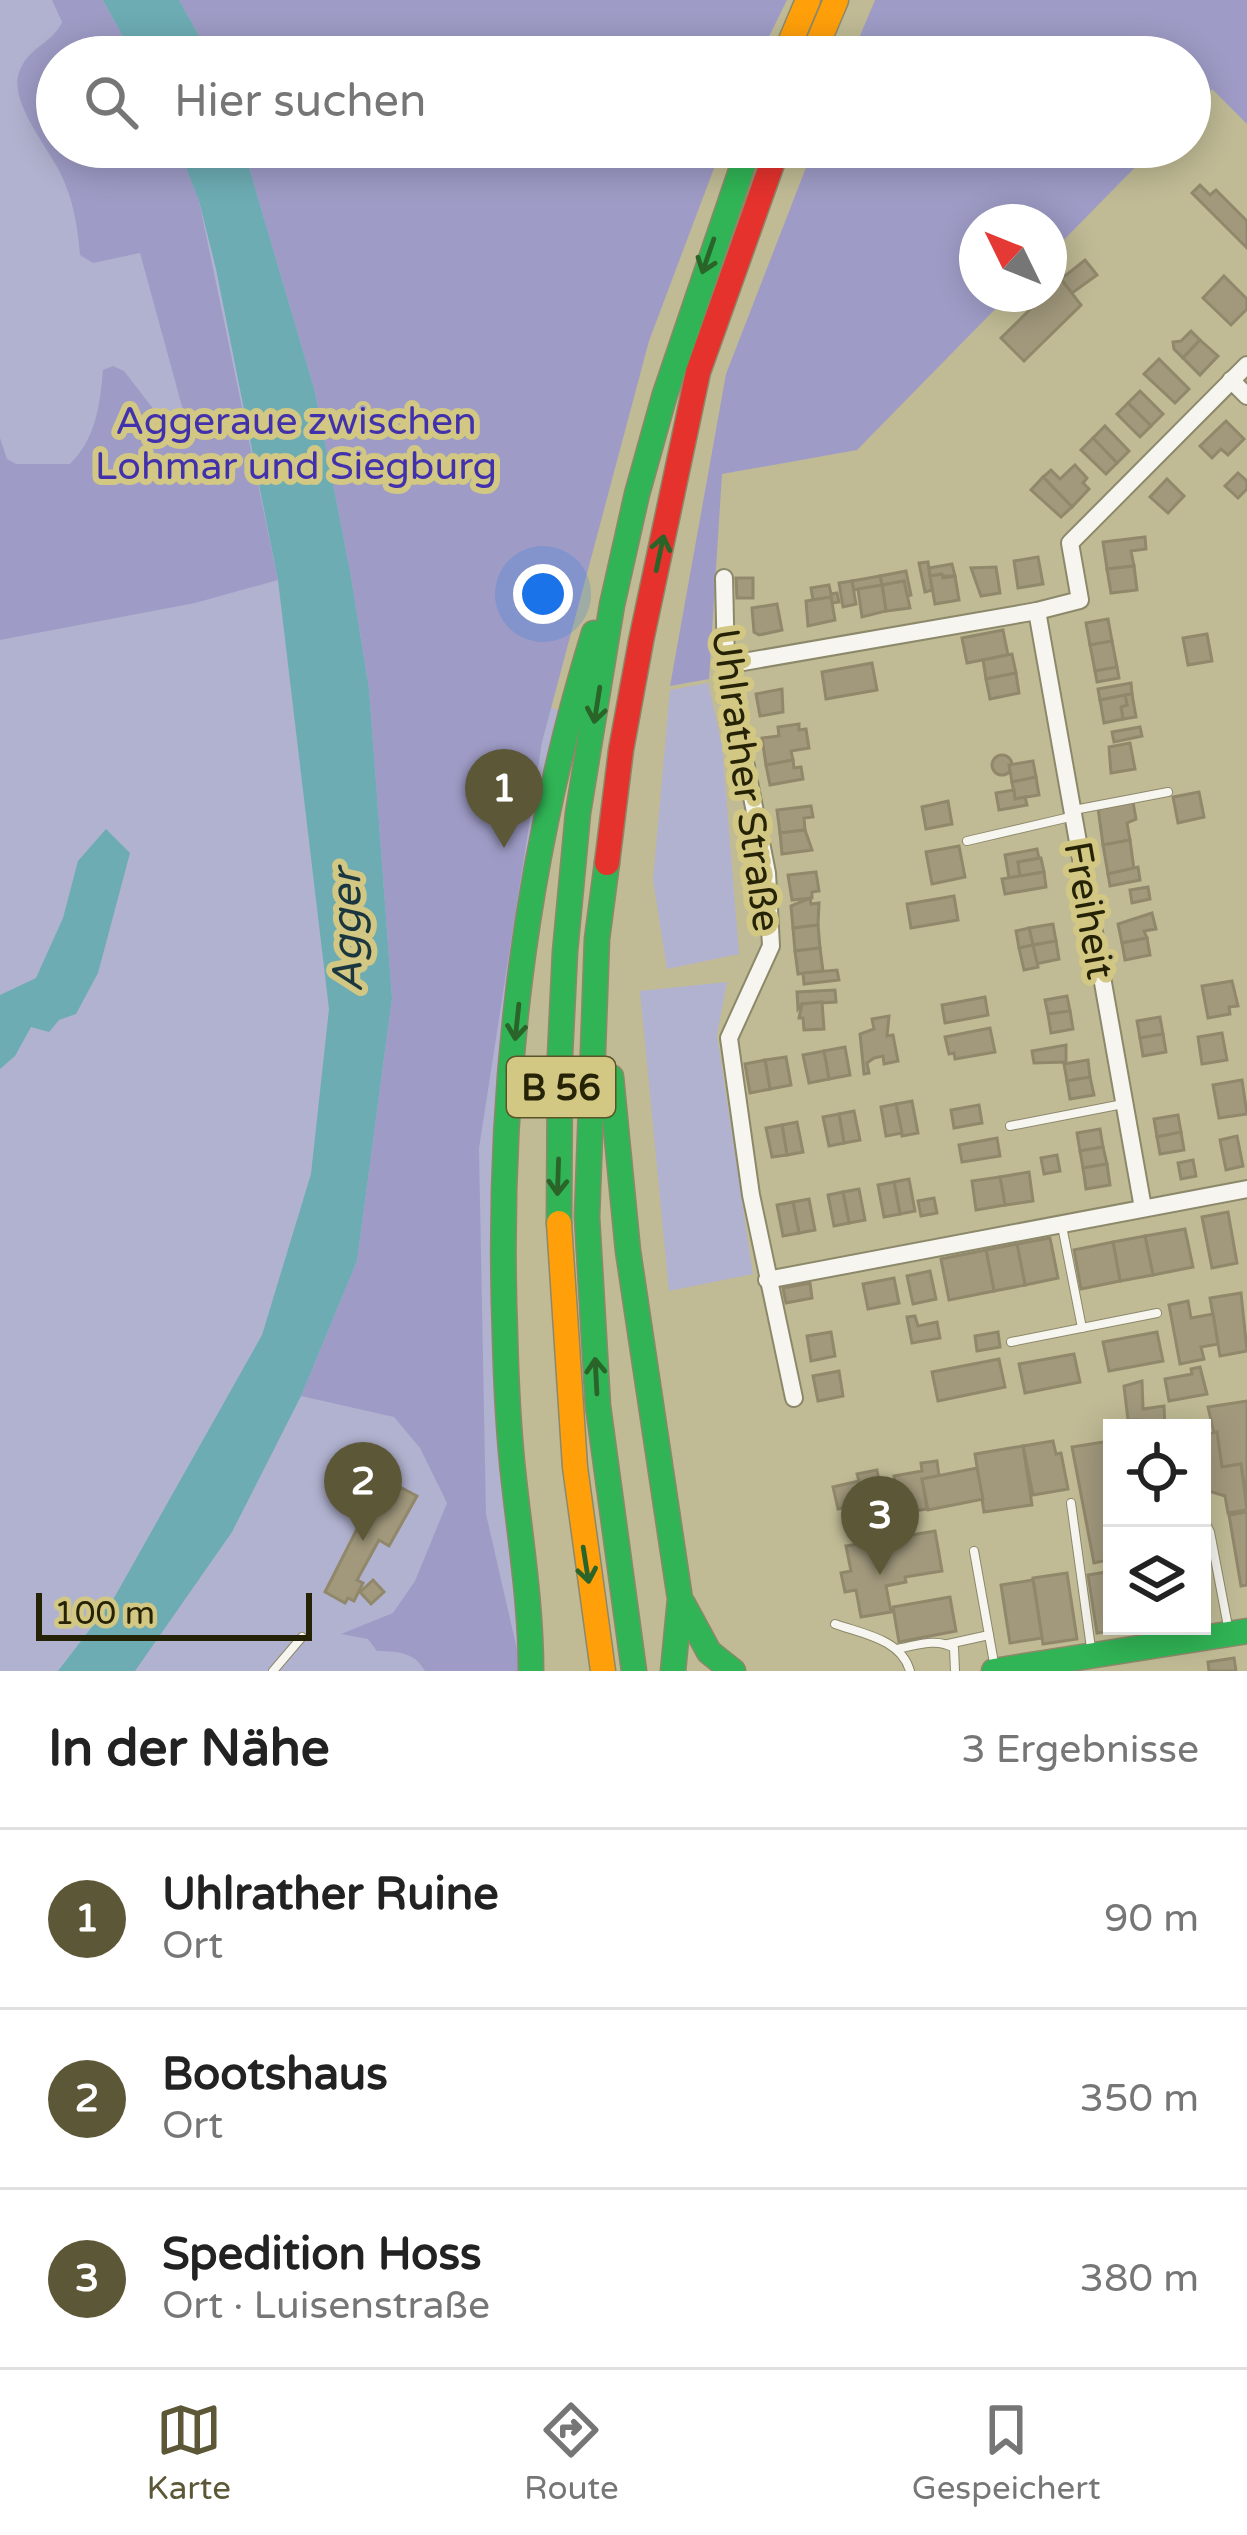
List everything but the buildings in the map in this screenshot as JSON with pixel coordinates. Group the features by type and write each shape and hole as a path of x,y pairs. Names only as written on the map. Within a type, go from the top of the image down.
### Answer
{"main road":[{"path":"793,36 808,0"},
{"path":"821,36 836,0"},
{"name":"B 56","path":"603,1671 568,1414 557,1211 574,848 623,548 688,316 741,168"},
{"name":"B 56","path":"634,1671 598,1406 587,1217 597,939 622,750 698,372 771,168"},
{"path":"531,1671 508,1426 503,1259 511,1072 530,905 549,795 569,704 623,548"},
{"path":"622,750 624,824 610,1094 680,1599 673,1671"},
{"path":"680,1599 709,1652 733,1671"},
{"path":"527,1612 551,1671"},
{"path":"994,1671 1097,1661 1238,1632"}],"street":[{"path":"726,665 1080,600 1070,543 1247,365"},
{"path":"1231,380 1247,396"},
{"name":"Uhlrather Straße","path":"724,578 726,665 766,873 771,946 729,1038 766,1280 794,1398"},
{"name":"Freiheit","path":"1037,611 1143,1208"},
{"path":"766,1280 1247,1189"}],"lane":[{"path":"967,841 1168,792"},
{"path":"1010,1126 1125,1104"},
{"path":"1061,1224 1082,1328"},
{"path":"1010,1342 1157,1313"},
{"path":"1071,1503 1097,1661"},
{"path":"1208,1527 1238,1632"},
{"path":"974,1551 994,1671"},
{"path":"835,1624 886,1642 906,1657 910,1671"},
{"path":"896,1649 989,1635"},
{"path":"274,1671 302,1637"},
{"path":"946,1644 954,1648 956,1671"}],"green space":[{"name":"Aggeraue zwischen Lohmar und Siegburg","path":"0,0 758,0 742,36 36,36 36,168 688,168 534,705 561,710 502,1217 531,1671 0,1671"},
{"path":"708,683 722,745 739,954 667,969 653,880 670,690"},
{"path":"727,982 717,1035 753,1274 669,1291 640,991"}],"shaded area":[{"path":"52,0 103,0 123,36 52,36 62,22"},
{"path":"179,0 787,0 769,36 199,36"},
{"path":"875,0 1247,0 1247,124 1211,90 1211,36 860,36"},
{"path":"35,50 36,133 17,83 24,62"},
{"path":"186,168 199,201 278,580 195,603 0,640 0,438 7,459 16,464 70,464 91,432 103,370 113,366 124,371 182,446 192,443 140,253 93,263 80,255 75,217 58,169"},
{"path":"249,168 714,168 649,341 542,742 479,1148 486,1514 522,1671 425,1671 410,1656 377,1651 368,1639 341,1634 393,1613 415,1581 447,1503 420,1448 394,1417 301,1396 357,1261 392,998 369,689 315,392"},
{"path":"806,168 1134,168 1067,237 1067,204 959,204 959,312 992,312 857,450 722,474 709,679 670,686 726,374"}],"water":[{"path":"103,0 179,0 199,36 123,36"},
{"name":"Agger","path":"186,168 249,168 315,392 369,689 392,998 357,1261 301,1396 232,1532 135,1671 58,1671 114,1598 262,1335 311,1174 329,1009 278,580 199,201"},
{"path":"106,829 130,853 98,973 76,1014 59,1020 49,1032 31,1027 15,1056 0,1069 0,995 36,978 63,918 78,861"}],"traffic: fast":[{"path":"559,1223 565,952 578,813 612,605 665,394 742,168"},
{"path":"531,1671 507,1398 505,1157 520,980 533,892 549,805 594,633"},
{"path":"607,863 597,939 587,1217 598,1406 634,1671"},
{"path":"611,1077 628,1251 680,1599 673,1671"},
{"path":"683,1604 709,1652 733,1671"},
{"path":"994,1671 1247,1631"}],"traffic: slow":[{"path":"793,36 808,0"},
{"path":"821,36 836,0"},
{"path":"559,1223 575,1467 603,1671"}],"traffic: jam":[{"path":"607,863 641,641 698,372 771,168"}],"place":[{"name":"Uhlrather Ruine","path":"504,848"},
{"name":"Bootshaus","path":"363,1541"},
{"name":"Spedition Hoss","path":"880,1575"}]}
